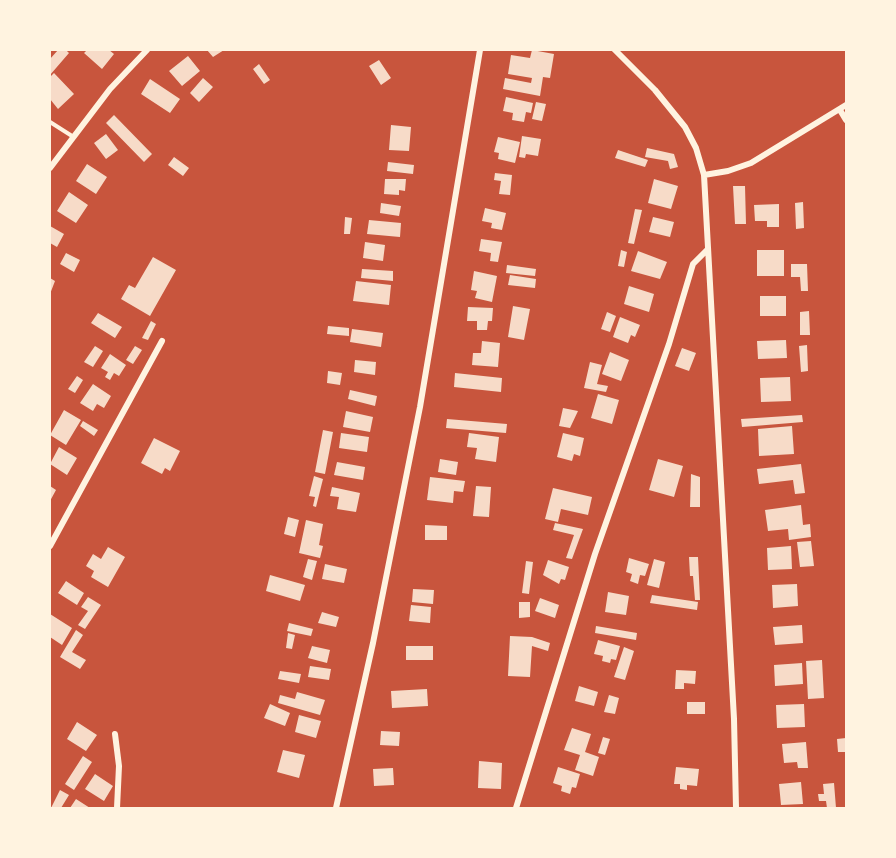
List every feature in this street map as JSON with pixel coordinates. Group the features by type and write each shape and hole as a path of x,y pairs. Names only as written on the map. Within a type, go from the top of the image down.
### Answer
{"street":[{"path":"50,168 72,136 147,50"},
{"path":"336,808 418,418 480,50"},
{"path":"615,50 656,90 685,127 704,175 734,719 736,808"},
{"path":"704,175 728,171 751,163 846,105"},
{"path":"840,110 846,120"},
{"path":"516,808 595,554 669,344 693,264 708,249"},
{"path":"50,546 162,341"},
{"path":"115,734 120,778 117,808"}],"lane":[{"path":"50,122 72,136"}],"building":[{"path":"58,50 66,50 69,53 50,75 50,59"},
{"path":"87,50 109,50 114,54 102,69 84,53"},
{"path":"207,50 224,50 213,57"},
{"path":"532,50 554,54 550,78 543,77 540,96 503,89 505,78 531,83 532,78 508,74 511,55 530,58"},
{"path":"188,56 200,71 182,86 169,71"},
{"path":"379,60 391,78 381,85 369,66"},
{"path":"259,64 270,80 264,84 253,69"},
{"path":"54,73 74,94 58,109 50,99 50,77"},
{"path":"203,78 213,87 199,102 190,93"},
{"path":"150,79 180,99 170,113 141,94"},
{"path":"506,97 533,103 531,113 526,112 524,122 512,120 513,113 503,111"},
{"path":"536,102 546,104 542,121 532,119"},
{"path":"114,115 152,154 144,162 106,123"},
{"path":"391,125 411,127 409,151 389,150"},
{"path":"106,134 118,150 106,159 94,143"},
{"path":"522,136 541,139 538,156 526,154 525,158 519,157"},
{"path":"498,137 520,142 515,163 498,159 499,153 494,152"},
{"path":"647,148 674,154 678,167 670,169 668,161 645,157"},
{"path":"618,150 648,160 645,167 615,158"},
{"path":"174,157 189,168 183,176 168,165"},
{"path":"388,162 414,165 413,174 387,171"},
{"path":"87,164 107,177 96,194 76,181"},
{"path":"495,173 512,175 510,195 499,194 501,181 494,180"},
{"path":"385,179 406,179 405,191 399,190 399,195 384,194"},
{"path":"654,179 678,186 671,209 648,203"},
{"path":"733,186 745,186 746,224 735,224"},
{"path":"69,192 88,205 76,223 57,211"},
{"path":"803,202 804,228 796,229 795,203"},
{"path":"381,203 401,206 399,216 380,213"},
{"path":"779,204 779,227 767,227 767,221 755,221 754,205"},
{"path":"485,208 506,213 502,230 491,228 492,223 482,221"},
{"path":"635,209 642,210 634,244 628,243"},
{"path":"345,217 352,218 350,234 344,234"},
{"path":"653,217 674,222 670,237 649,232"},
{"path":"369,220 401,223 400,237 367,234"},
{"path":"50,226 64,234 57,247 50,243"},
{"path":"481,239 502,242 498,262 490,261 491,253 479,251"},
{"path":"365,242 385,245 383,261 363,258"},
{"path":"621,250 627,252 624,267 618,266"},
{"path":"757,250 784,250 784,276 757,276"},
{"path":"638,251 667,262 660,279 631,271"},
{"path":"66,253 80,260 74,272 60,264"},
{"path":"153,257 176,270 150,316 121,299 129,285 135,288"},
{"path":"791,264 807,264 808,291 801,291 800,277 791,277"},
{"path":"507,265 536,269 535,276 506,273"},
{"path":"362,269 393,271 393,281 361,278"},
{"path":"474,271 497,276 492,302 475,298 477,291 471,290"},
{"path":"510,275 536,279 535,288 508,285"},
{"path":"50,278 55,281 50,294"},
{"path":"356,281 391,285 389,305 353,301"},
{"path":"629,286 654,294 649,312 624,304"},
{"path":"760,296 786,296 786,316 760,316"},
{"path":"513,306 530,309 524,340 508,337"},
{"path":"468,307 493,308 492,321 488,321 487,330 477,330 477,321 467,321"},
{"path":"809,311 810,335 800,335 800,312"},
{"path":"607,312 616,316 610,332 601,329"},
{"path":"98,313 122,327 115,338 91,323"},
{"path":"620,317 640,325 635,337 631,335 628,343 613,337"},
{"path":"151,321 156,324 148,340 142,338"},
{"path":"328,326 349,328 349,336 327,334"},
{"path":"352,329 383,333 381,347 350,342"},
{"path":"786,340 787,358 758,359 757,341"},
{"path":"482,341 500,343 498,367 472,365 473,353 481,353"},
{"path":"807,345 808,371 801,372 799,346"},
{"path":"95,346 103,351 93,367 84,362"},
{"path":"135,346 142,350 133,364 126,360"},
{"path":"682,348 696,353 689,371 675,366"},
{"path":"610,352 629,360 621,381 602,374"},
{"path":"110,354 126,365 119,376 114,373 110,380 105,377 108,372 101,368"},
{"path":"355,360 376,362 375,375 354,372"},
{"path":"590,362 602,365 597,384 608,386 606,392 584,388"},
{"path":"328,371 342,373 340,385 327,383"},
{"path":"455,373 502,378 501,392 454,387"},
{"path":"77,376 83,380 75,393 68,389"},
{"path":"790,377 791,401 761,402 760,378"},
{"path":"93,384 111,396 104,408 97,404 93,411 80,403"},
{"path":"350,390 377,396 375,406 348,399"},
{"path":"598,394 619,400 612,424 591,418"},
{"path":"563,408 578,411 570,428 559,426"},
{"path":"64,410 81,420 66,445 50,435"},
{"path":"346,411 373,417 370,432 343,427"},
{"path":"802,415 803,422 742,427 741,419"},
{"path":"447,419 507,424 506,433 446,428"},
{"path":"83,421 98,430 94,436 80,426"},
{"path":"792,426 794,454 759,456 758,429"},
{"path":"323,430 333,432 325,474 315,472"},
{"path":"341,433 369,437 367,452 339,448"},
{"path":"469,433 499,437 496,462 475,459 477,448 467,447"},
{"path":"563,433 584,438 580,456 574,454 572,461 557,457"},
{"path":"154,438 180,451 170,471 165,468 162,474 141,463"},
{"path":"59,447 77,458 67,475 50,464"},
{"path":"440,459 458,462 456,475 438,472"},
{"path":"658,459 683,466 674,497 649,490"},
{"path":"337,462 365,467 363,480 334,475"},
{"path":"801,464 805,493 795,494 793,480 759,484 757,469"},
{"path":"691,474 700,477 700,507 690,507"},
{"path":"314,476 323,479 316,507 313,506 315,497 309,496"},
{"path":"430,477 465,481 463,492 454,491 453,503 427,500"},
{"path":"50,486 56,490 50,501"},
{"path":"476,486 491,487 489,517 473,516"},
{"path":"332,487 360,493 356,512 337,509 339,497 330,496"},
{"path":"553,488 592,497 588,515 561,509 558,522 545,519"},
{"path":"801,505 803,525 810,524 811,537 789,540 788,529 768,531 765,510"},
{"path":"288,517 299,520 295,537 284,534"},
{"path":"306,520 323,524 319,545 323,546 320,558 299,553"},
{"path":"555,523 583,529 572,559 566,558 574,535 553,530"},
{"path":"425,525 447,526 447,540 425,540"},
{"path":"811,541 814,566 800,567 797,542"},
{"path":"791,546 792,569 768,570 767,548"},
{"path":"108,547 125,557 108,587 91,577 94,571 86,566 93,554 101,559"},
{"path":"689,557 698,557 700,600 695,600"},
{"path":"629,558 649,564 645,576 640,575 638,584 630,581 632,574 626,572"},
{"path":"308,559 317,561 312,580 303,577"},
{"path":"654,559 665,562 659,588 647,585"},
{"path":"548,560 569,567 565,580 561,579 559,584 543,575"},
{"path":"526,561 533,562 529,594 522,593"},
{"path":"325,564 347,569 344,583 322,579"},
{"path":"270,575 305,585 300,601 266,591"},
{"path":"66,581 84,593 77,605 58,593"},
{"path":"797,584 798,606 773,608 772,585"},
{"path":"413,589 434,590 433,604 412,602"},
{"path":"608,592 629,596 626,615 605,612"},
{"path":"652,595 698,602 697,610 650,603"},
{"path":"88,597 101,605 85,629 78,625 88,611 81,607"},
{"path":"540,598 559,605 555,618 535,611"},
{"path":"519,602 530,602 530,617 519,618"},
{"path":"411,605 431,607 430,623 409,621"},
{"path":"322,612 339,617 336,627 318,623"},
{"path":"50,614 72,628 62,645 50,637"},
{"path":"289,623 313,629 311,636 287,631"},
{"path":"802,625 803,643 775,645 773,627"},
{"path":"596,626 637,633 636,640 595,633"},
{"path":"76,630 83,635 72,652 86,660 80,669 60,657"},
{"path":"288,633 295,635 292,649 286,648"},
{"path":"510,636 532,637 550,643 548,651 532,646 530,677 508,676"},
{"path":"598,640 620,646 616,660 611,659 610,663 602,661 603,656 594,654"},
{"path":"312,646 330,650 327,663 308,658"},
{"path":"406,646 433,646 433,660 406,660"},
{"path":"624,647 634,651 625,680 614,677"},
{"path":"822,660 824,698 808,699 806,661"},
{"path":"802,663 803,684 775,686 774,665"},
{"path":"310,666 331,669 329,680 308,677"},
{"path":"676,670 696,671 695,684 684,683 684,689 675,689"},
{"path":"280,671 301,674 299,683 278,679"},
{"path":"579,686 598,692 594,706 575,701"},
{"path":"427,689 428,706 392,708 391,691"},
{"path":"297,692 325,700 320,715 278,703 280,695 295,699"},
{"path":"609,695 619,698 615,714 604,712"},
{"path":"687,702 705,702 705,714 687,714"},
{"path":"270,704 290,713 285,726 264,718"},
{"path":"804,704 805,727 777,728 776,705"},
{"path":"299,715 321,721 316,738 295,732"},
{"path":"77,722 97,735 86,751 67,739"},
{"path":"572,728 591,734 585,752 599,757 593,776 575,770 580,755 564,750"},
{"path":"381,731 400,732 399,746 380,745"},
{"path":"603,737 610,739 605,755 598,753"},
{"path":"846,738 846,752 838,752 837,739"},
{"path":"806,742 808,768 798,768 797,762 784,763 782,744"},
{"path":"283,750 305,755 299,778 277,772"},
{"path":"83,756 92,762 74,790 65,784"},
{"path":"479,761 502,763 501,789 478,788"},
{"path":"558,767 580,774 576,788 572,787 570,794 561,791 562,786 553,783"},
{"path":"676,767 699,769 697,786 687,785 687,790 680,789 680,784 674,784"},
{"path":"393,768 394,785 374,786 373,769"},
{"path":"95,774 113,786 104,801 85,789"},
{"path":"801,782 803,804 781,805 779,784"},
{"path":"834,783 836,808 827,808 826,801 819,801 818,794 824,794 823,784"},
{"path":"60,790 69,795 61,808 51,808"},
{"path":"76,799 90,808 70,808"}]}
